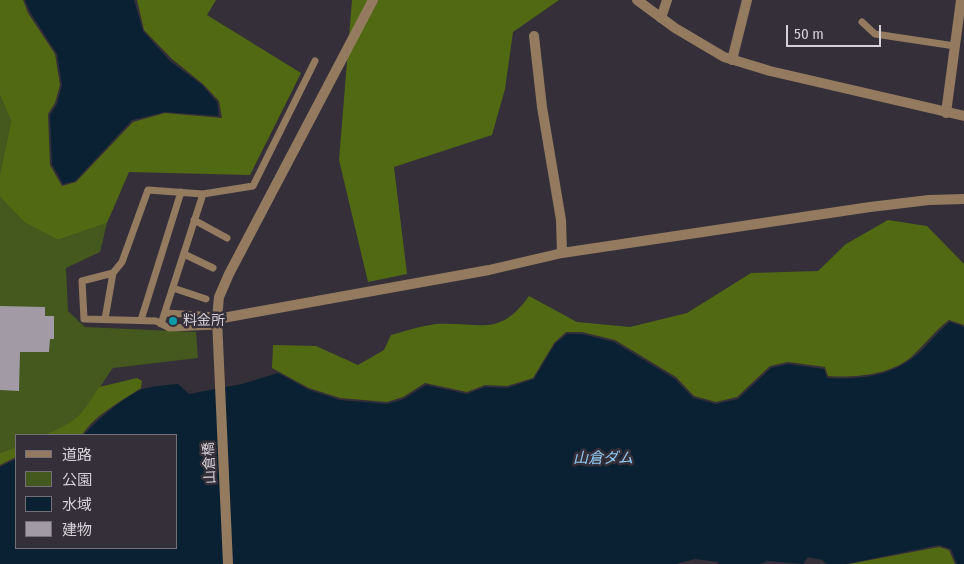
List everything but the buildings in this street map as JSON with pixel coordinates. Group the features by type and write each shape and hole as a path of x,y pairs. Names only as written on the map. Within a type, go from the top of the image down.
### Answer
{"street":[{"name":"山倉橋","path":"228,564 217,321 219,298 229,274 374,0"},
{"path":"638,0 662,18 724,57 732,60 770,71 964,116"},
{"path":"662,18 667,0"},
{"path":"732,60 747,0"},
{"path":"946,113 961,0"},
{"path":"534,36 542,108 561,220 562,253"},
{"path":"217,321 489,270 562,253 870,207 929,200 964,199"}],"lane":[{"path":"862,22 875,34 955,46"},
{"path":"104,319 113,273 122,262 148,190 203,194 253,186 315,60"},
{"path":"141,320 181,192"},
{"path":"159,322 173,288 203,194"},
{"path":"194,220 227,238"},
{"path":"184,254 213,268"},
{"path":"113,273 82,281 84,319 141,320 159,322 170,328 217,321"},
{"path":"173,288 206,299"},
{"path":"164,313 217,321"}],"green space":[{"path":"0,0 23,0 28,13 55,54 60,85 55,103 48,114 50,165 62,186 76,182 133,122 165,113 222,118 219,101 203,84 172,59 144,30 137,0 216,0 207,15 301,73 250,175 129,172 107,223 58,240 25,223 0,197 0,174 11,121 0,95"},
{"path":"352,0 559,0 513,32 505,89 492,135 394,167 407,274 368,282 339,160"},
{"path":"0,95 11,121 0,174"},
{"path":"0,197 25,223 58,240 107,223 100,252 66,268 68,311 85,327 196,332 198,358 113,368 85,409 67,425 47,434 15,434 15,447 0,453"},
{"path":"888,220 927,226 964,264 964,325 949,320 910,358 902,364 882,372 860,376 828,376 825,367 788,362 770,366 737,397 716,402 694,396 676,377 615,340 582,332 566,332 554,343 533,378 507,386 485,385 467,392 425,383 403,397 387,402 340,398 309,388 272,368 273,345 316,346 358,365 384,350 391,335 436,324 487,325 497,323 508,318 529,296 577,322 630,327 687,313 751,273 818,271 846,244"},
{"path":"137,378 142,381 141,388 101,415 83,434 46,434 64,426 77,417 99,387"},
{"path":"15,447 15,458 0,465 0,453"},
{"path":"939,547 949,550 955,564 849,564"}],"water":[{"path":"25,0 134,0 143,31 170,61 202,85 217,102 219,116 165,112 132,120 75,181 63,184 52,164 50,115 57,104 62,85 57,54 30,12"},
{"name":"山倉ダム","path":"950,322 964,327 964,564 957,564 951,549 939,545 846,564 827,564 822,560 808,557 803,564 768,561 759,564 718,564 719,562 695,559 676,564 0,564 0,467 15,460 15,549 178,549 178,434 85,434 112,409 129,396 143,389 178,384 189,394 242,384 278,373 309,390 340,400 387,404 404,399 426,385 467,394 485,387 507,388 534,379 555,344 567,334 582,334 614,342 675,379 693,398 716,404 738,399 771,368 788,364 824,369 827,378 859,378 881,374 901,366 915,356"}],"place":[{"name":"料金所","path":"173,321"}]}
